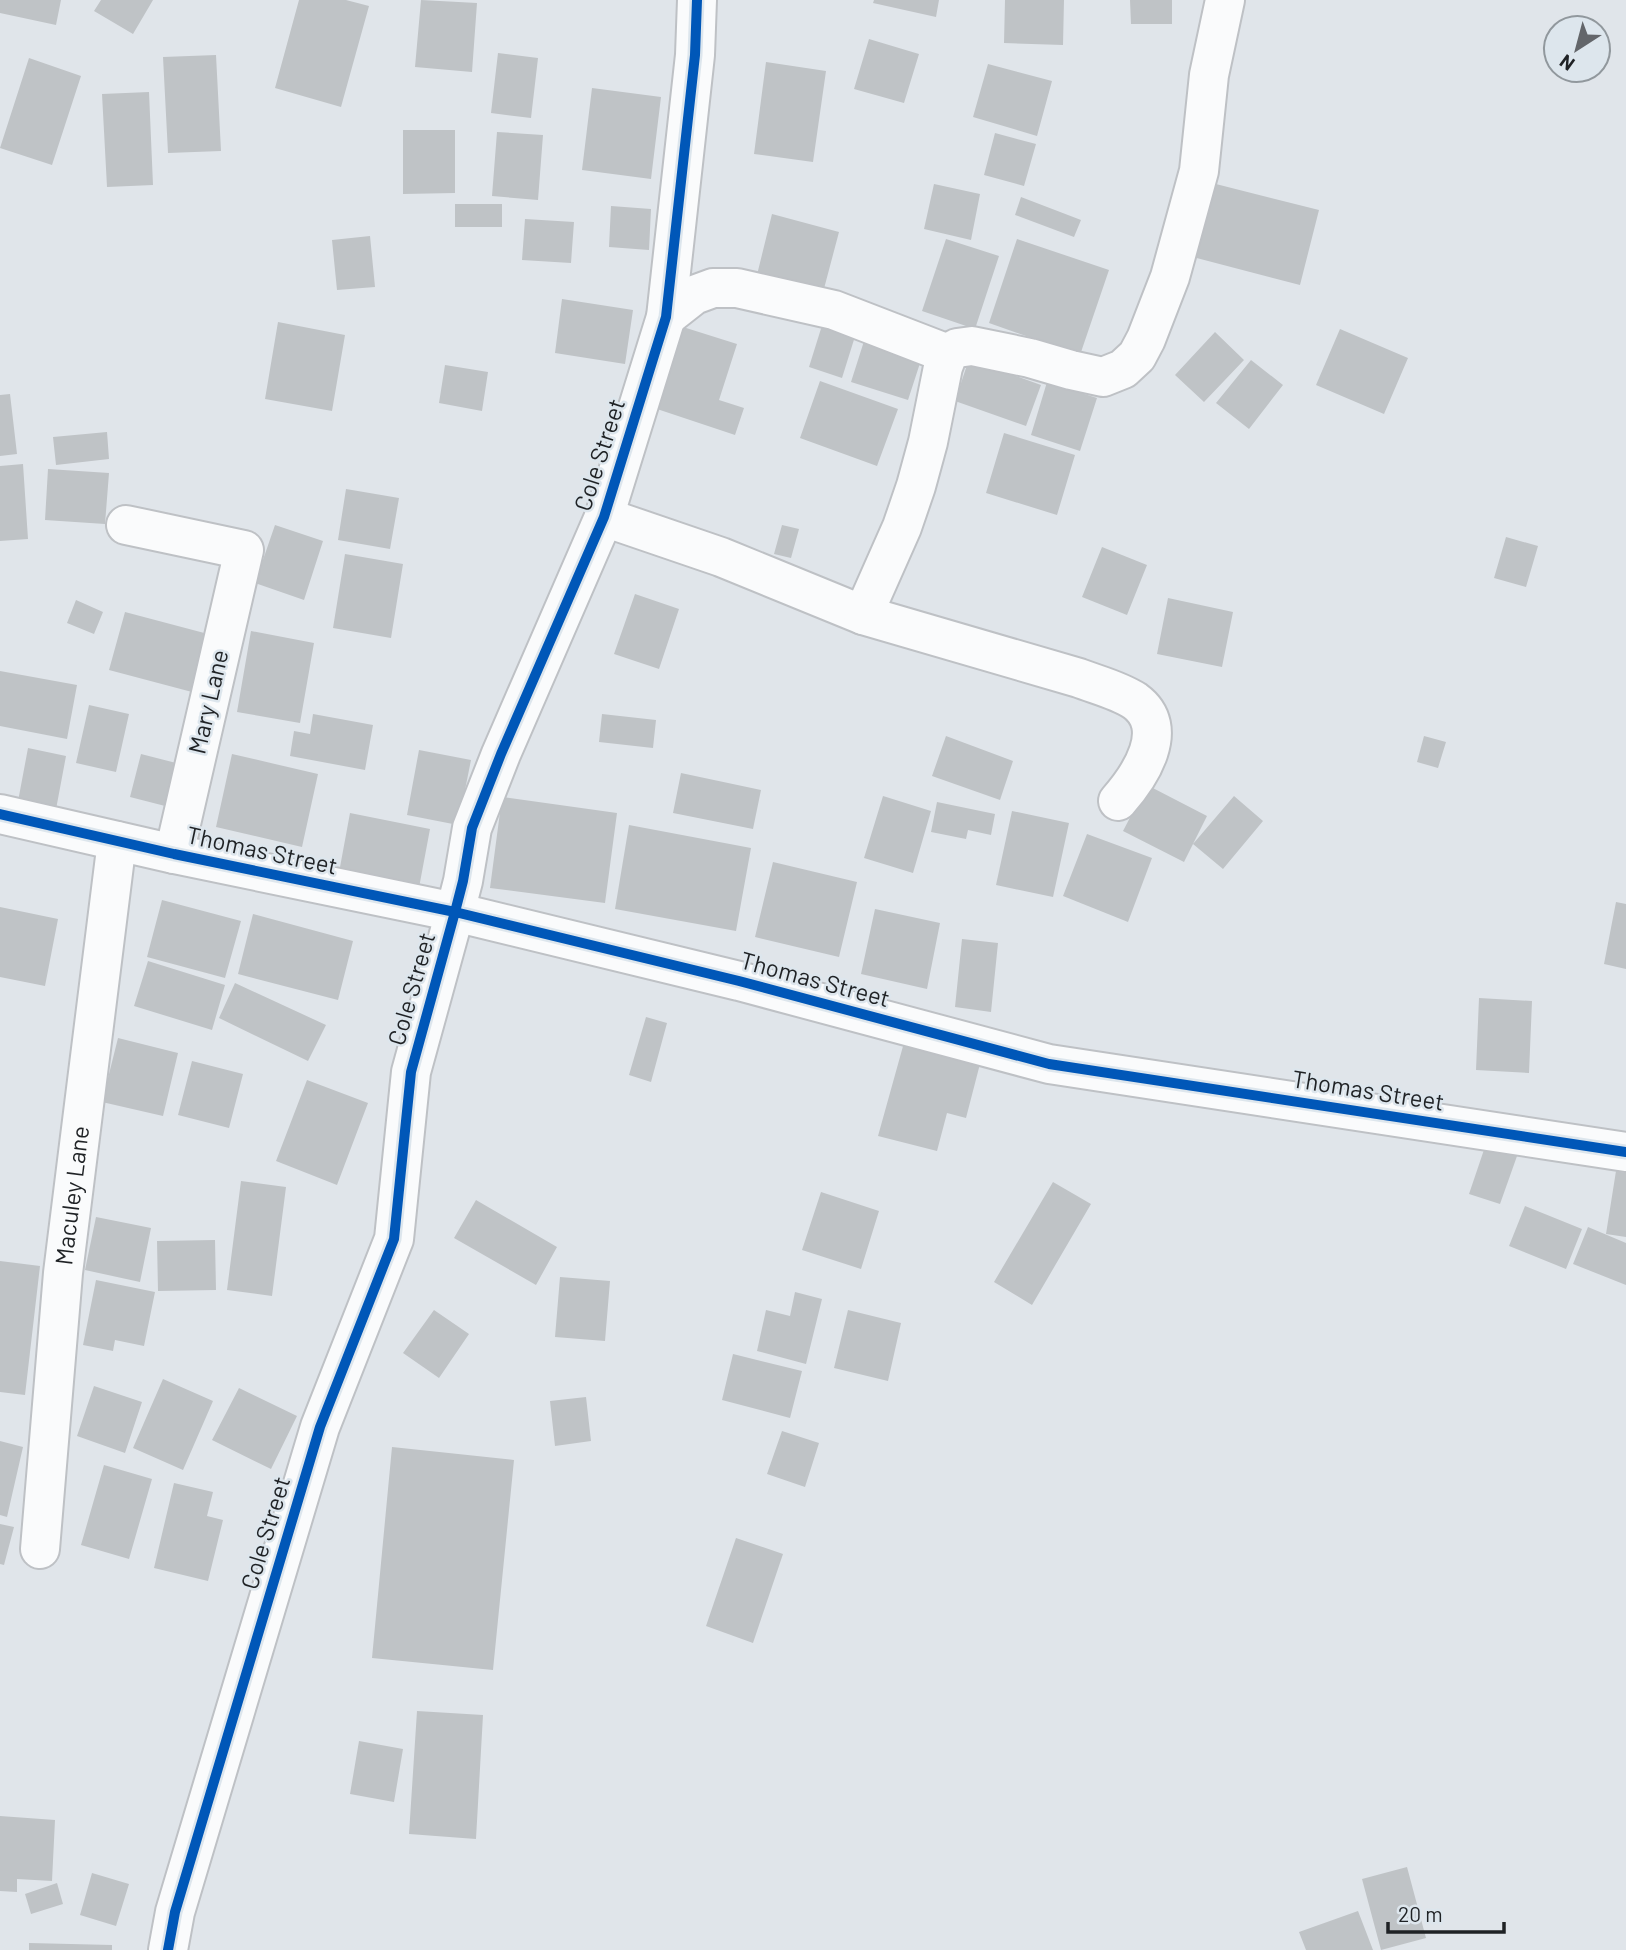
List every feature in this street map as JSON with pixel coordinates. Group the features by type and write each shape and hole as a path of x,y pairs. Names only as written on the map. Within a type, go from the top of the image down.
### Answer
{"street":[{"name":"Cole Street","path":"168,1950 175,1912 320,1427 394,1239 411,1072 463,881 472,828 501,754 604,517 666,317 695,55 697,0"},
{"path":"863,615 902,527 916,486 948,354 957,348 972,346 1102,377 1124,369 1137,356 1170,277 1199,171 1209,75 1224,0"},
{"path":"666,317 694,295 713,288 737,288 834,310 948,354"},
{"path":"604,517 720,557 863,615 1079,678 1113,690 1135,702 1149,715 1152,737 1145,764 1118,801"},
{"name":"Mary Lane","path":"125,525 244,550 174,854"},
{"name":"Thomas Street","path":"0,814 174,854 455,912 739,981 1049,1064 1626,1152"},
{"name":"Maculey Lane","path":"40,1549 63,1273 117,841"}],"building":[{"path":"0,0 61,0 56,25 0,13"},
{"path":"101,0 153,0 133,34 94,11"},
{"path":"299,0 346,0 369,6 341,107 275,88"},
{"path":"421,0 477,3 472,72 415,67"},
{"path":"874,0 939,0 936,17 873,3"},
{"path":"1005,0 1064,0 1063,45 1004,43"},
{"path":"1130,0 1172,0 1172,24 1131,24"},
{"path":"869,39 919,54 904,103 854,89"},
{"path":"498,53 538,58 531,118 491,113"},
{"path":"216,55 221,151 168,153 163,57"},
{"path":"29,58 81,76 52,165 0,148"},
{"path":"766,62 826,71 813,162 754,154"},
{"path":"988,64 1052,81 1037,136 973,117"},
{"path":"592,88 661,97 651,179 582,170"},
{"path":"149,92 153,185 107,187 102,94"},
{"path":"403,130 455,130 455,193 403,194"},
{"path":"497,132 543,135 538,200 492,196"},
{"path":"995,133 1036,144 1024,186 984,175"},
{"path":"1208,182 1319,210 1300,285 1189,256"},
{"path":"934,184 980,194 971,240 924,229"},
{"path":"1021,197 1081,220 1074,237 1015,215"},
{"path":"455,204 502,204 502,227 455,227"},
{"path":"611,206 651,209 649,250 609,247"},
{"path":"772,214 839,232 821,300 755,283"},
{"path":"525,219 574,222 571,263 522,260"},
{"path":"370,236 375,287 337,290 332,240"},
{"path":"946,239 999,256 975,329 922,311"},
{"path":"1017,239 1109,270 1080,355 989,323"},
{"path":"562,299 633,310 625,364 555,353"},
{"path":"824,319 857,330 842,378 809,367"},
{"path":"278,322 345,335 332,411 265,399"},
{"path":"683,327 737,344 719,400 744,408 735,435 657,409"},
{"path":"1340,329 1408,358 1384,414 1316,385"},
{"path":"1215,332 1244,360 1204,402 1175,375"},
{"path":"865,338 922,357 908,400 851,382"},
{"path":"969,359 1041,385 1026,426 955,401"},
{"path":"1251,360 1283,385 1249,429 1216,403"},
{"path":"445,365 488,372 482,411 439,403"},
{"path":"820,381 898,409 877,466 800,438"},
{"path":"1047,382 1097,398 1080,451 1031,435"},
{"path":"10,394 17,454 0,456 0,395"},
{"path":"107,432 109,459 56,465 53,437"},
{"path":"1004,433 1075,455 1057,515 986,493"},
{"path":"23,464 28,539 0,541 0,466"},
{"path":"48,469 109,473 105,524 45,520"},
{"path":"346,489 399,498 390,549 338,540"},
{"path":"275,525 323,541 304,600 255,583"},
{"path":"782,525 799,529 791,558 774,554"},
{"path":"1506,537 1538,546 1526,587 1494,578"},
{"path":"1102,547 1147,565 1127,615 1082,597"},
{"path":"345,554 403,564 391,638 333,628"},
{"path":"635,594 679,609 659,669 614,654"},
{"path":"1168,598 1233,612 1222,667 1157,654"},
{"path":"76,600 103,612 94,634 67,623"},
{"path":"125,612 208,634 192,692 109,670"},
{"path":"251,631 314,643 300,723 237,712"},
{"path":"0,671 77,685 67,739 0,726"},
{"path":"89,705 129,714 116,772 76,763"},
{"path":"313,714 373,725 365,770 290,756 294,731 310,734"},
{"path":"602,714 656,720 653,748 599,742"},
{"path":"946,736 1013,761 1000,800 932,776"},
{"path":"1424,736 1446,742 1438,768 1417,762"},
{"path":"28,748 66,756 54,820 16,812"},
{"path":"419,750 471,760 458,825 407,815"},
{"path":"141,754 180,764 169,807 130,797"},
{"path":"232,754 318,774 302,847 216,827"},
{"path":"681,773 761,790 753,829 673,813"},
{"path":"1147,785 1207,816 1184,862 1123,831"},
{"path":"883,796 931,811 913,873 864,858"},
{"path":"1234,796 1263,821 1223,869 1193,844"},
{"path":"502,797 617,813 605,903 490,888"},
{"path":"937,802 995,814 991,835 968,830 966,839 931,832"},
{"path":"1012,811 1069,823 1053,897 996,885"},
{"path":"350,813 430,829 418,893 338,878"},
{"path":"629,825 751,848 736,931 615,909"},
{"path":"1087,834 1152,858 1128,922 1063,896"},
{"path":"773,862 857,882 839,957 755,937"},
{"path":"162,900 241,921 225,978 147,957"},
{"path":"1616,902 1626,904 1626,969 1604,964"},
{"path":"0,907 58,919 45,986 0,977"},
{"path":"875,909 940,923 927,989 861,974"},
{"path":"253,914 353,941 338,1000 238,974"},
{"path":"962,939 998,943 991,1012 955,1007"},
{"path":"148,961 225,985 212,1030 134,1006"},
{"path":"235,983 326,1025 308,1061 219,1018"},
{"path":"1479,998 1532,1001 1529,1073 1476,1070"},
{"path":"646,1017 667,1023 651,1082 629,1075"},
{"path":"118,1038 178,1053 163,1116 102,1102"},
{"path":"905,1039 981,1060 966,1118 947,1113 937,1151 878,1136"},
{"path":"192,1061 243,1074 229,1128 178,1115"},
{"path":"307,1080 368,1103 337,1185 276,1161"},
{"path":"1490,1132 1522,1142 1500,1204 1469,1194"},
{"path":"1616,1171 1626,1173 1626,1237 1606,1234"},
{"path":"241,1181 286,1187 272,1296 227,1290"},
{"path":"1053,1182 1091,1204 1032,1305 994,1282"},
{"path":"821,1192 879,1211 861,1269 802,1250"},
{"path":"476,1200 557,1247 536,1285 454,1238"},
{"path":"1525,1206 1582,1229 1566,1269 1509,1246"},
{"path":"96,1217 151,1228 140,1282 85,1270"},
{"path":"1588,1227 1626,1243 1626,1285 1573,1264"},
{"path":"215,1240 216,1290 158,1291 157,1241"},
{"path":"0,1261 40,1266 25,1395 0,1392"},
{"path":"560,1277 610,1281 605,1341 555,1337"},
{"path":"96,1280 155,1292 144,1346 115,1340 113,1351 83,1345"},
{"path":"795,1292 822,1299 806,1364 757,1351 766,1310 790,1316"},
{"path":"434,1310 469,1334 439,1378 403,1353"},
{"path":"848,1310 901,1323 888,1381 834,1368"},
{"path":"733,1354 802,1371 790,1418 722,1400"},
{"path":"163,1379 213,1401 183,1470 133,1448"},
{"path":"94,1386 142,1402 125,1453 77,1436"},
{"path":"239,1388 297,1416 271,1469 212,1440"},
{"path":"586,1397 591,1441 555,1446 550,1401"},
{"path":"782,1431 819,1443 805,1487 767,1474"},
{"path":"0,1441 23,1447 7,1517 0,1515"},
{"path":"392,1447 514,1460 493,1670 372,1658"},
{"path":"104,1465 152,1479 129,1559 81,1545"},
{"path":"174,1483 213,1492 207,1516 223,1520 208,1581 154,1568"},
{"path":"0,1524 14,1527 4,1565 0,1564"},
{"path":"736,1538 783,1554 753,1643 706,1626"},
{"path":"417,1711 483,1715 476,1839 409,1834"},
{"path":"359,1741 403,1749 394,1802 350,1794"},
{"path":"0,1816 55,1820 52,1881 17,1879 17,1892 0,1891"},
{"path":"1407,1867 1426,1938 1381,1950 1362,1879"},
{"path":"92,1873 129,1884 116,1926 80,1915"},
{"path":"57,1883 63,1904 31,1914 25,1894"},
{"path":"1358,1911 1373,1950 1306,1950 1299,1932"},
{"path":"29,1943 112,1945 112,1950 29,1950"}],"cycle path":[{"path":"168,1950 175,1912 320,1427 394,1239 411,1072 463,881 472,828 501,754 604,517 666,317 695,55 697,0"},
{"path":"0,814 174,854 455,912 739,981 1049,1064 1626,1152"}]}
